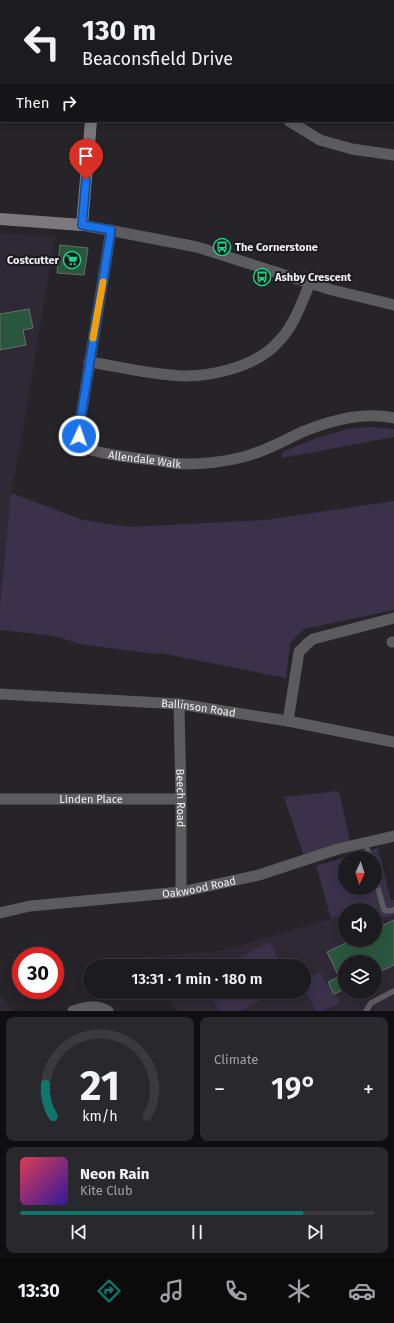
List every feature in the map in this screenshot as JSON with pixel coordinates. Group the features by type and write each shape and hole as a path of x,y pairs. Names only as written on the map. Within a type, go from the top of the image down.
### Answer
{"street":[{"path":"82,225 90,122"},
{"path":"291,122 320,140 352,149 394,155"},
{"path":"0,219 82,225 197,247 332,290 394,305"},
{"name":"Allendale Walk","path":"111,230 79,429 79,436 82,443 94,451 119,456 182,464 230,460 263,451 316,427 343,419 362,415 378,415 394,418"},
{"path":"89,362 171,376 211,373 235,368 268,352 279,342 294,321 310,283"},
{"path":"288,721 299,652 303,647 313,639 394,618"},
{"name":"Ballinson Road","path":"0,694 180,704 288,721 394,742"},
{"name":"Beech Road","path":"180,704 181,892"},
{"name":"Linden Place","path":"0,799 181,799"},
{"name":"Oakwood Road","path":"0,913 30,906 181,892 259,875 338,849 394,836"},
{"path":"73,1011 86,1006 100,1007 108,1011"}],"lane":[{"path":"365,842 368,851"},
{"path":"380,895 384,910 394,910"},
{"path":"366,1011 371,1003 394,991"}],"shaded area":[{"path":"0,233 55,236 21,443 11,493 0,605"},
{"path":"371,427 394,429 394,437 282,458 282,452 317,438 351,428"},
{"path":"11,493 83,520 129,527 265,520 394,501 394,610 304,629 290,643 286,678 165,654 80,644 55,636 0,630 0,605"},
{"path":"339,791 350,842 304,856 284,797"},
{"path":"378,848 379,851 368,851"},
{"path":"338,860 338,895 382,895 382,864 391,901 394,900 394,915 382,918 382,903 338,903 338,916 331,918 316,866"},
{"path":"394,915 394,1011 177,1011 169,999 311,999 311,959 142,959 142,957 221,951 338,916 338,947 382,947 382,918"},
{"path":"270,942 278,959 236,959"},
{"path":"320,972 327,986 330,984 340,1003 324,1011 316,1011 310,999 311,999 311,976"},
{"path":"0,994 13,1011 0,1011"},
{"path":"213,999 264,999 240,1011 219,1011"}],"building":[{"name":"Costcutter","path":"60,245 88,248 84,275 57,273"},
{"path":"29,309 33,328 23,330 26,345 0,350 0,314"},
{"path":"394,920 394,965 382,971 382,955 338,955 338,975 327,952 338,947 382,947 382,926"},
{"path":"338,977 338,992 334,994 328,982"}],"slow traffic":[{"path":"93,338 103,282"}],"place":[{"name":"The Cornerstone","path":"222,247"},
{"name":"Costcutter","path":"72,260"},
{"name":"Ashby Crescent","path":"262,277"}],"route":[{"path":"79,436 111,230 82,225 86,180"}]}
